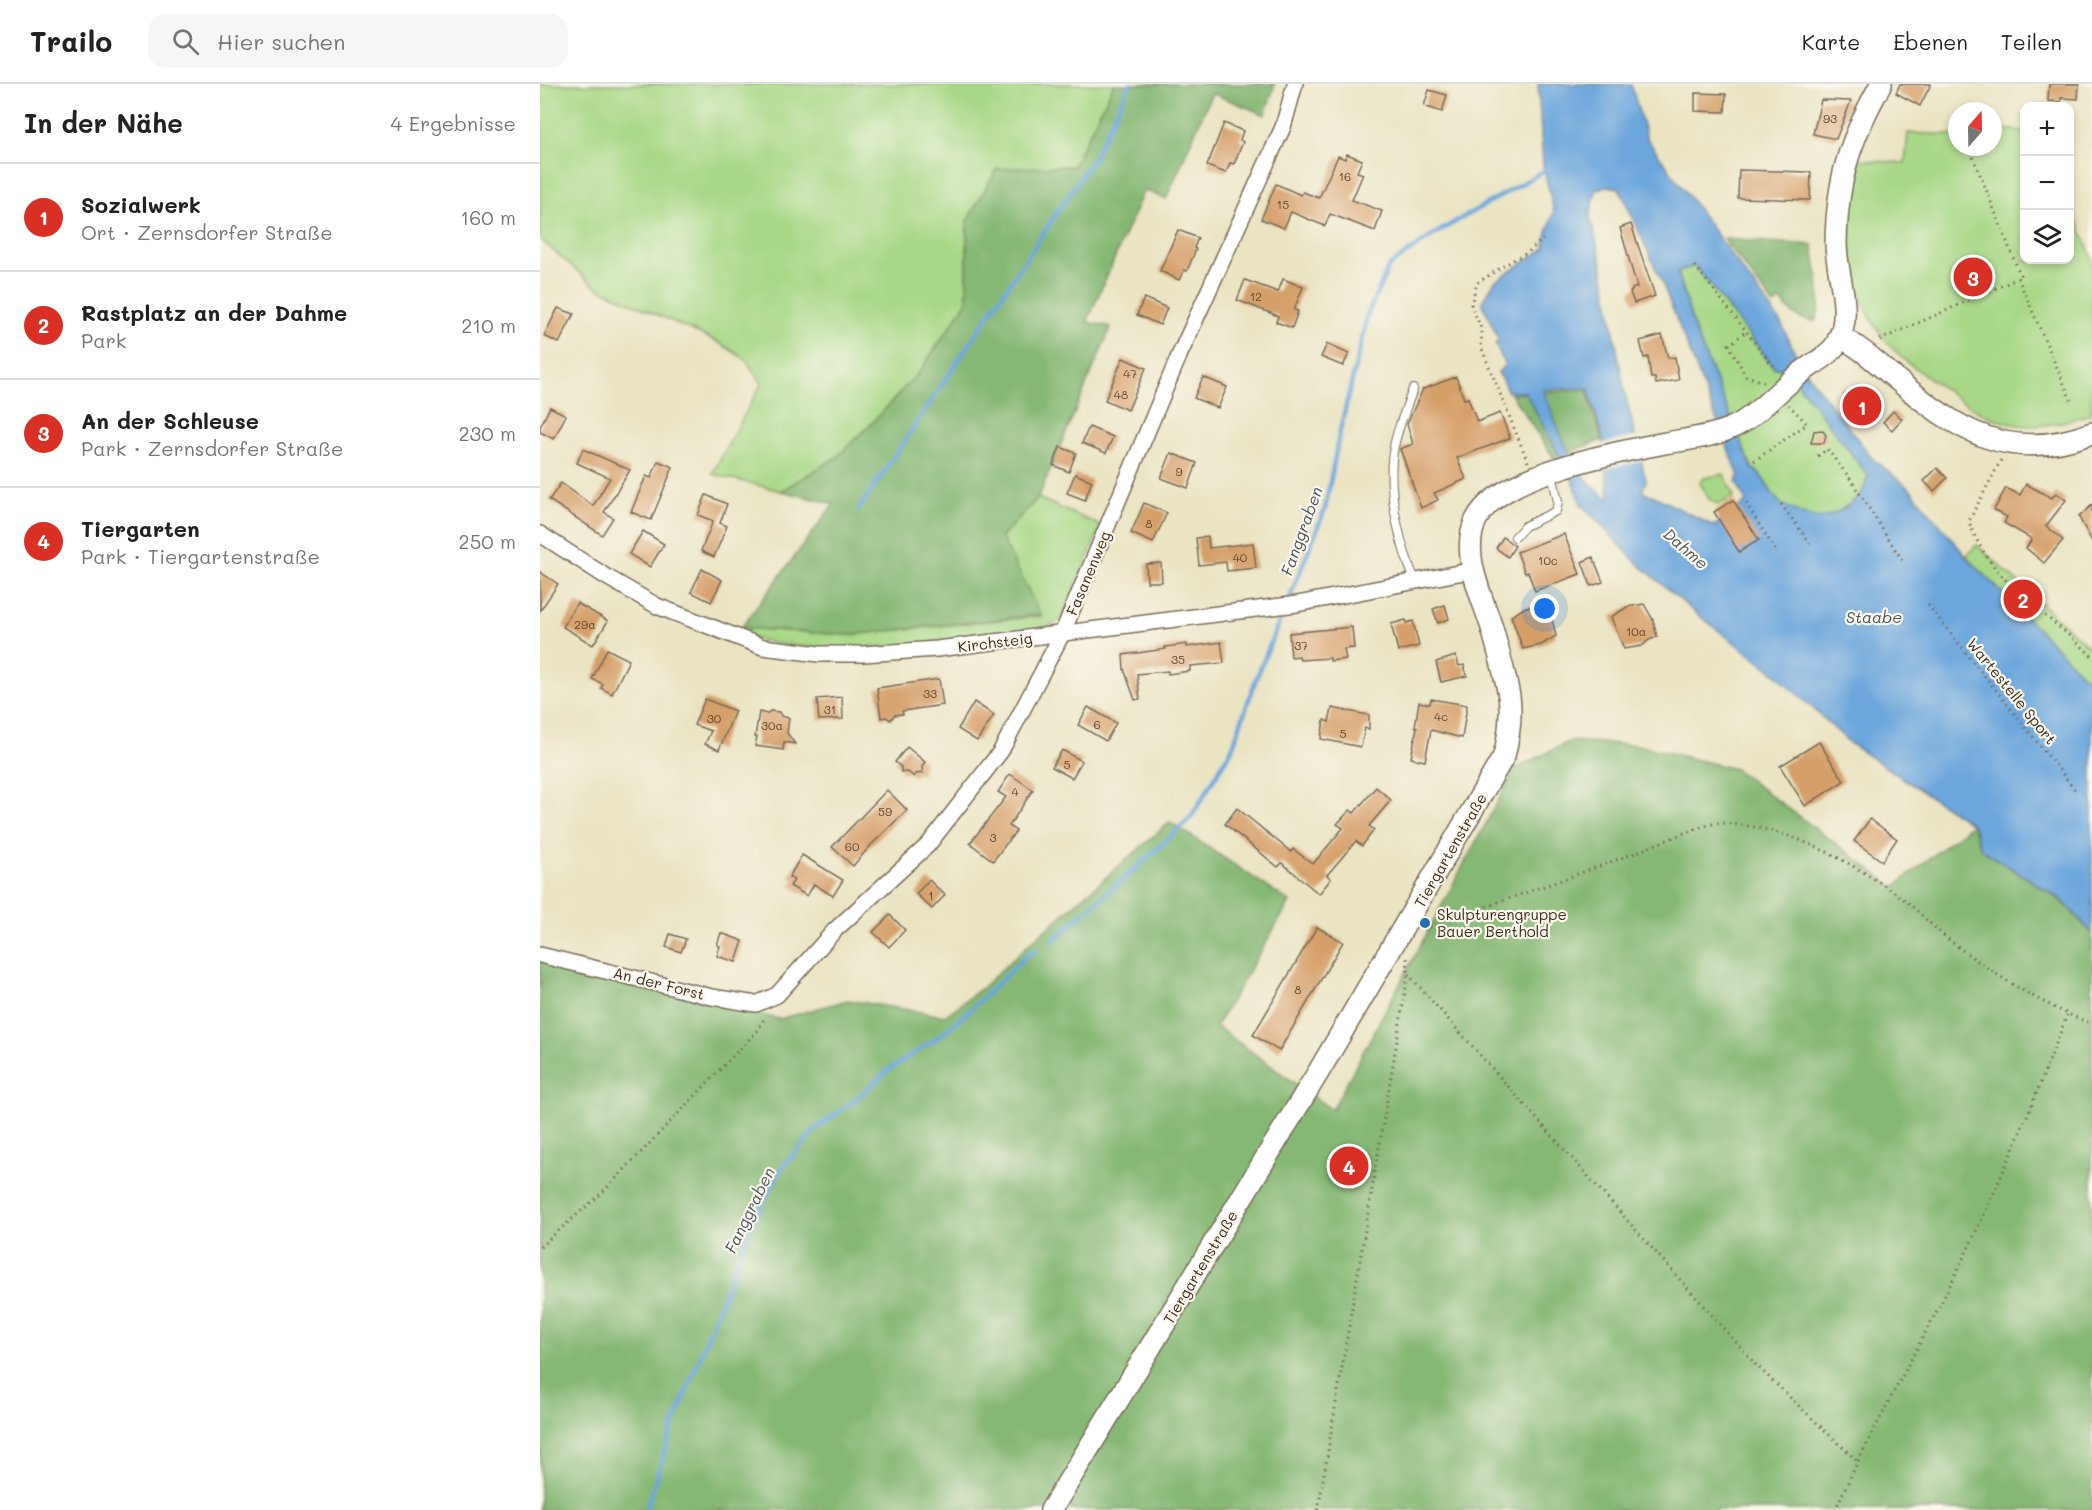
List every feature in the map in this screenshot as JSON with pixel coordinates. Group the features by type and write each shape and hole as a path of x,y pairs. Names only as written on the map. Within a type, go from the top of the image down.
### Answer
{"street":[{"name":"Fasanenweg","path":"777,995 835,930 928,845 1000,751 1062,634 1179,356 1283,127 1295,84"},
{"path":"1878,90 1847,156 1840,181 1836,246 1845,315 1839,337 1851,342 1945,416 1987,438 2007,444 2038,446 2079,438 2092,433"},
{"name":"Tiergartenstraße","path":"1051,1510 1319,1071 1504,756 1510,726 1509,696 1471,555 1471,536 1476,520 1488,504 1506,490 1556,471 1639,448 1728,429 1748,418 1779,383 1830,352 1839,337"},
{"name":"Kirchsteig","path":"543,542 657,606 763,647 819,654 863,654 937,649 1277,607 1474,570"},
{"name":"An der Forst","path":"540,954 712,997 756,1004 777,995"}],"lane":[{"path":"1413,389 1396,437 1392,459 1392,478 1404,555 1416,582"},
{"path":"1515,537 1525,526 1557,511 1556,471"}],"path":[{"path":"1880,340 2021,277 1973,156"},
{"path":"1528,463 1481,347 1482,331 1471,304 1477,283 1513,260 1527,254 1543,239"},
{"path":"1695,266 1807,424 1754,461"},
{"path":"2018,278 2071,400"},
{"path":"1744,333 1729,345 1746,376 1779,383"},
{"path":"1818,456 1827,449 1849,477 1904,563"},
{"path":"2001,460 1969,521 1975,542 2027,600 2092,656"},
{"path":"1746,502 1777,552"},
{"path":"1781,504 1810,543"},
{"name":"Wartestelle Sport","path":"1928,605 2076,791"},
{"path":"1415,933 1715,823 1763,827 1803,840 1852,865 1899,896 1948,939 2000,977 2067,1014 2092,1024"},
{"path":"1318,1510 1408,974 1406,950"},
{"path":"1408,974 1757,1366 1857,1461"},
{"path":"540,1247 603,1192 757,1031 777,995"},
{"path":"1834,1510 1972,1239 2025,1125 2067,1014"}],"green space":[{"path":"540,84 1114,84 1073,166 997,169 967,221 967,302 920,371 872,423 837,457 781,491 712,474 762,383 745,359 718,342 596,287 540,239"},
{"path":"1114,84 1275,84 1265,115 1212,93 1166,199 1144,190 1087,322 1111,327 1038,498 1001,537 1041,615 848,635 741,628 834,504 781,491 837,457 872,423 920,371 967,302 967,221 997,169 1073,166"},
{"path":"2002,130 2020,131 2020,264 2074,264 2074,213 2092,258 2092,413 2067,421 2027,426 2010,424 1993,418 1957,398 1900,356 1875,325 1858,289 1851,260 1851,205 1854,187 1861,160 1905,163 1908,133 1948,135 1948,156 2002,156"},
{"path":"1724,239 1813,245 1819,296 1818,315 1815,321 1795,315 1781,300 1774,305"},
{"path":"1695,266 1773,367 1789,372 1869,477 1866,479 1862,492 1841,510 1818,518 1789,508 1774,496 1761,476 1752,468 1694,328 1678,271"},
{"path":"1587,390 1602,440 1554,458 1511,394"},
{"path":"1724,474 1734,497 1718,505 1709,499 1700,483 1703,478"},
{"path":"1038,498 1101,526 1058,622 1041,629 881,647 818,648 767,642 736,634 741,628 848,635 1041,616 1001,537"},
{"path":"1977,545 2092,650 2092,684 1966,556"},
{"path":"1570,741 1637,745 1735,769 1894,887 1972,824 1981,849 2062,901 2092,933 2092,1510 540,1510 540,959 779,1019 848,1000 945,1016 983,987 1029,944 1170,822 1290,902 1216,1026 1332,1110 1515,769"}],"water":[{"name":"Staabe","path":"1538,84 1631,84 1647,139 1781,323 1799,361 1814,383 1873,459 1910,489 1966,556 2092,684 2092,933 2062,900 1981,849 1972,824 1852,745 1777,675 1694,612 1635,561 1581,504 1573,481 1525,392 1508,392 1498,372 1505,366 1495,343 1499,341 1482,302 1495,281 1545,248 1545,239 1554,212 1543,166","holes":["1607,186 1619,188 1661,280 1739,476 1736,481 1746,502 1714,526 1642,492 1646,481 1624,389 1601,259 1590,217 1596,190","1695,266 1774,367 1789,372 1869,477 1866,479 1862,492 1849,505 1825,517 1806,515 1785,506 1778,500 1761,476 1752,468 1694,328 1678,271","1588,388 1603,440 1609,499 1585,478 1576,464 1561,435 1543,390"]}],"pier":[{"path":"1637,436 1642,461 1603,469 1600,444"}],"building":[{"path":"1900,84 1931,84 1920,106 1896,93"},
{"path":"2049,84 2079,84 2078,99 2061,98 2061,102 2048,101"},
{"path":"1429,90 1447,95 1442,112 1424,106"},
{"path":"1695,93 1726,94 1725,112 1695,111"},
{"path":"1821,100 1851,101 1836,139 1813,134"},
{"path":"1224,123 1243,131 1240,140 1243,142 1234,164 1230,163 1226,173 1207,166"},
{"path":"1347,154 1362,160 1357,172 1363,174 1352,200 1382,211 1375,231 1330,214 1325,226 1291,212 1284,228 1261,219 1276,184 1301,195 1303,192 1319,198 1338,156 1345,159"},
{"path":"1739,170 1811,172 1810,200 1738,198"},
{"path":"1631,224 1655,296 1634,303 1630,292 1637,287 1620,228"},
{"path":"1178,230 1198,238 1187,271 1184,270 1179,280 1160,271"},
{"path":"1283,279 1303,287 1294,310 1298,311 1292,328 1276,322 1278,316 1237,300 1245,280 1278,292"},
{"path":"1144,298 1167,308 1160,325 1137,315"},
{"path":"558,308 574,314 559,343 544,336"},
{"path":"1662,335 1668,358 1675,357 1679,380 1656,384 1655,378 1651,378 1648,357 1644,358 1640,341"},
{"path":"1327,344 1349,354 1343,366 1321,357"},
{"path":"1123,358 1146,368 1128,410 1105,400"},
{"path":"1203,377 1227,387 1218,408 1194,398"},
{"path":"1456,377 1464,399 1468,398 1477,422 1500,413 1510,438 1457,458 1466,479 1434,493 1438,500 1421,508 1400,449 1413,444 1407,424 1423,389"},
{"path":"1857,386 1861,391 1863,389 1878,409 1861,422 1846,402 1848,400 1844,395"},
{"path":"550,407 566,415 554,439 540,432 540,427"},
{"path":"1893,411 1902,419 1892,430 1883,422"},
{"path":"1089,427 1113,437 1106,453 1082,443"},
{"path":"1822,430 1826,435 1824,443 1811,443 1814,431"},
{"path":"1060,447 1076,453 1069,472 1053,465"},
{"path":"583,449 630,470 604,512 613,518 602,535 549,500 561,483 593,506 610,478 577,463"},
{"path":"1171,453 1197,463 1188,488 1161,478"},
{"path":"658,461 673,467 651,520 631,512 646,476 651,478"},
{"path":"1937,468 1947,478 1934,491 1924,481"},
{"path":"1075,474 1092,481 1085,500 1067,493"},
{"path":"2026,484 2052,498 2056,493 2066,500 2046,526 2063,540 2044,563 2026,548 2032,539 2004,523 2007,517 1994,510 2006,488 2020,495"},
{"path":"706,495 727,504 720,523 727,526 714,557 701,551 713,521 698,515"},
{"path":"1733,500 1759,540 1739,552 1714,512"},
{"path":"1144,503 1167,513 1153,543 1131,533"},
{"path":"2092,505 2092,542 2079,517"},
{"path":"643,531 664,544 650,567 629,554"},
{"path":"1564,534 1580,574 1535,591 1517,552"},
{"path":"1208,536 1209,548 1253,543 1256,568 1227,571 1226,562 1199,565 1196,538"},
{"path":"1503,537 1515,546 1508,557 1496,548"},
{"path":"1593,557 1603,582 1591,586 1582,562"},
{"path":"1161,563 1162,582 1147,582 1146,564"},
{"path":"702,569 722,580 711,602 691,592"},
{"path":"540,572 558,584 540,611"},
{"path":"577,603 608,621 593,645 563,627"},
{"path":"1644,604 1653,620 1657,637 1642,646 1624,649 1611,617 1627,607"},
{"path":"1445,605 1449,619 1438,623 1433,609"},
{"path":"1544,606 1552,619 1556,636 1541,645 1523,649 1511,616 1526,607"},
{"path":"1406,620 1407,623 1413,621 1419,646 1398,651 1391,624"},
{"path":"1352,627 1354,648 1344,649 1346,659 1300,660 1299,656 1291,657 1289,633"},
{"path":"1221,642 1224,663 1190,666 1190,671 1168,674 1168,671 1137,674 1140,699 1135,700 1124,669 1123,655 1187,644 1187,647"},
{"path":"607,649 629,660 612,694 601,688 603,684 592,679"},
{"path":"1456,656 1459,666 1464,665 1467,676 1441,682 1436,662"},
{"path":"939,679 943,705 902,711 903,714 894,715 891,720 886,717 881,718 877,688"},
{"path":"842,697 843,719 819,720 817,699"},
{"path":"705,699 735,711 719,750 705,744 711,731 694,725"},
{"path":"1431,699 1467,705 1462,738 1431,730 1425,761 1411,758 1419,702 1430,704"},
{"path":"974,702 994,715 977,741 958,729"},
{"path":"1088,707 1116,723 1106,741 1078,725"},
{"path":"1332,708 1369,715 1369,729 1365,728 1361,747 1321,739 1324,720 1329,722"},
{"path":"770,711 779,712 781,716 789,718 787,733 795,744 784,742 783,750 755,746 759,712 767,714"},
{"path":"1819,742 1844,781 1805,806 1780,766"},
{"path":"907,747 925,762 922,767 923,773 916,774 914,777 908,772 901,772 901,767 895,762"},
{"path":"1062,750 1082,761 1072,778 1052,767"},
{"path":"1010,774 1033,790 1009,826 1016,831 993,861 970,843 1006,797 998,792"},
{"path":"1376,787 1391,800 1369,826 1374,830 1362,846 1356,841 1327,875 1331,879 1319,894 1282,863 1278,867 1225,824 1237,808 1291,852 1293,849 1313,864 1343,828 1337,824 1350,810 1354,813"},
{"path":"887,790 907,810 853,866 832,847"},
{"path":"1870,819 1897,839 1882,861 1854,841"},
{"path":"802,855 843,880 833,896 814,884 807,896 790,886 794,880 789,877"},
{"path":"929,880 945,895 932,909 916,894"},
{"path":"890,915 905,930 889,947 873,932"},
{"path":"1317,927 1343,942 1279,1051 1253,1035"},
{"path":"721,933 743,941 736,962 717,956 720,946 717,945"},
{"path":"670,934 686,939 681,952 666,947"}],"waterway":[{"path":"859,509 1093,159 1130,84"},
{"name":"Fanggraben","path":"1288,602 1325,509 1339,435 1368,313 1389,266 1436,233 1549,168"},
{"name":"Fanggraben","path":"1052,941 1191,817 1232,749 1256,679 1284,610"},
{"name":"Fanggraben","path":"646,1510 672,1429 750,1228 781,1169 816,1129 855,1100 886,1072 937,1038 968,1012 1026,956 1037,949"}],"place":[{"name":"An der Schleuse","path":"1973,277"},
{"name":"Sozialwerk","path":"1862,406"},
{"name":"Rastplatz an der Dahme","path":"2023,599"},
{"name":"Skulpturengruppe Bauer Berthold","path":"1425,923"},
{"name":"Tiergarten","path":"1349,1166"}],"water label":[{"name":"Dahme","path":"1686,548"}]}
